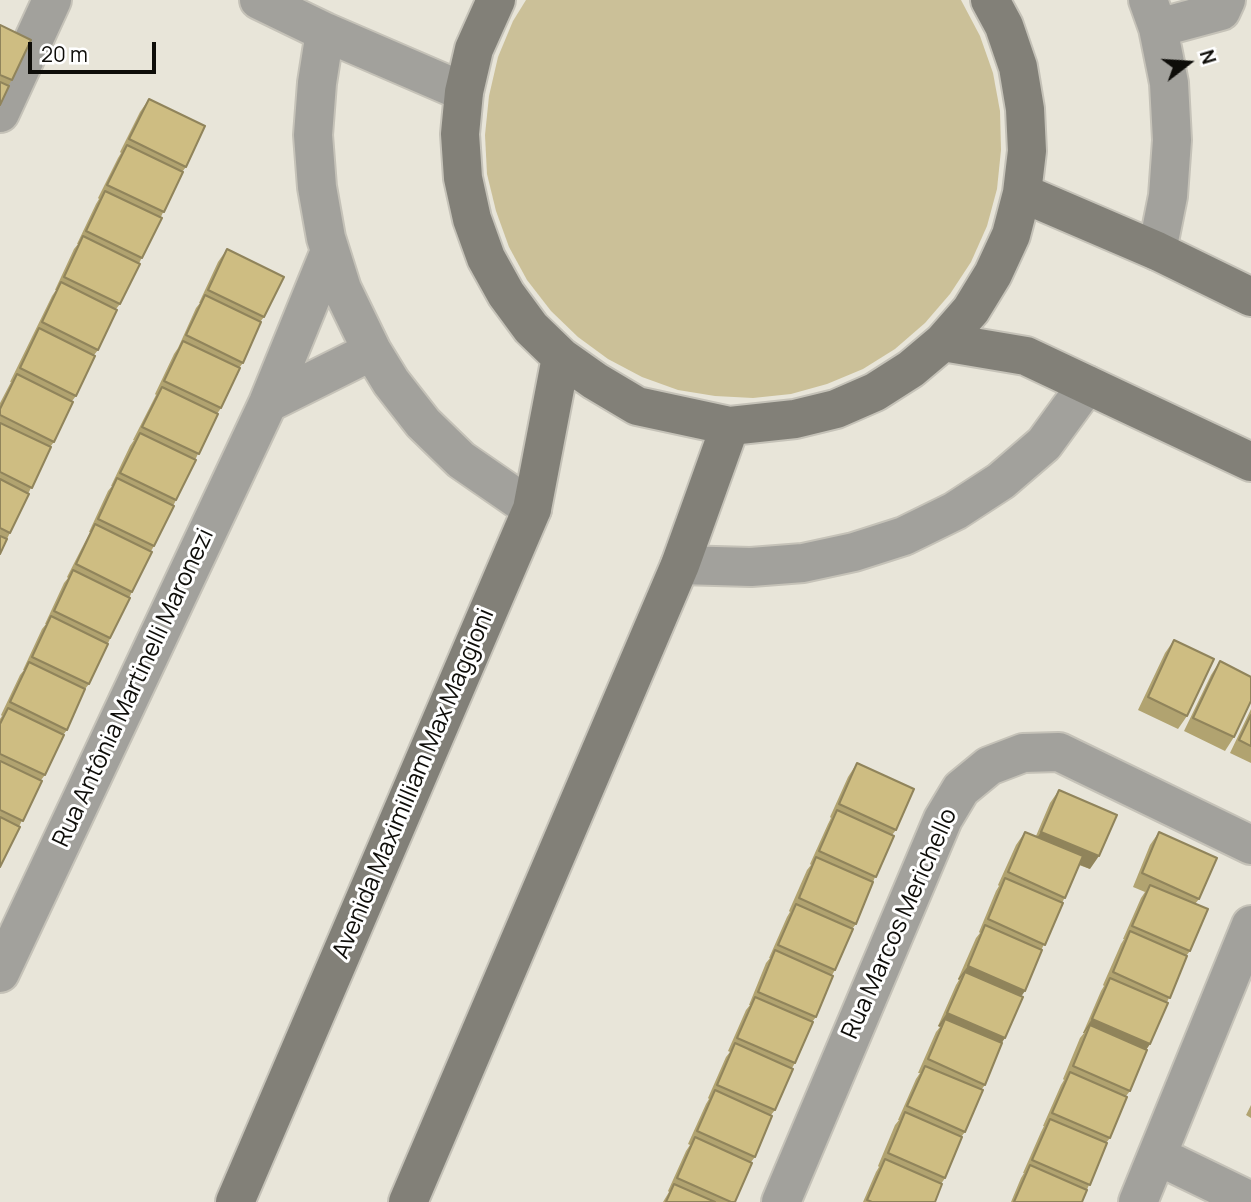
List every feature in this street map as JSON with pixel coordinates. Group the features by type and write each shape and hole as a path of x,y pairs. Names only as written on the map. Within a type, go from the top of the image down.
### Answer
{"street":[{"path":"0,113 52,0"},
{"path":"259,0 325,32 464,92"},
{"path":"496,0 474,49 464,92 460,134 463,178 471,219 506,294 531,327 561,357 637,407 730,426 795,419 836,409 884,386 911,369 943,342 971,310 993,274 1011,235 1022,193 1027,151 1026,109 1018,67 1004,26 990,0"},
{"path":"1157,251 1168,196 1172,140 1169,83 1153,14 1221,11 1226,0"},
{"path":"325,32 313,135 317,187 330,251 342,289 372,351 391,382 423,423 461,460 532,509"},
{"path":"1022,193 1157,251 1251,297"},
{"name":"Rua Antônia Martinelli Maronezi","path":"0,972 268,403 330,251"},
{"path":"943,342 1026,356 1251,462"},
{"path":"268,403 372,351"},
{"name":"Avenida Maximilliam Max Maggioni","path":"235,1202 532,509 561,357"},
{"path":"680,565 751,567 803,564 855,552 904,536 955,511 1001,481 1044,444 1087,385"},
{"path":"408,1202 680,565 730,426"},
{"name":"Rua Marcos Merichello","path":"781,1202 943,820 961,789 989,766 1023,754 1059,752 1251,845"},
{"path":"1138,1202 1251,925"},
{"path":"1158,1156 1251,1201"}],"shaded area":[{"path":"526,0 961,0 980,36 993,73 1000,111 1001,150 997,189 987,226 971,262 950,294 925,323 895,349 863,369 827,384 791,394 753,398 678,390 642,377 608,359 578,337 551,311 527,280 509,247 487,174 485,135 489,96 498,57 513,21"}],"building":[{"path":"0,25 31,40 12,80 0,75"},
{"path":"0,82 9,86 0,105"},
{"path":"149,99 205,126 186,167 129,139"},
{"path":"127,145 183,172 164,212 107,185"},
{"path":"105,191 162,218 142,258 86,231"},
{"path":"83,236 140,264 120,304 64,277"},
{"path":"227,249 284,277 264,317 208,290"},
{"path":"61,282 117,310 98,350 42,322"},
{"path":"205,295 261,322 243,363 186,335"},
{"path":"39,328 95,356 76,396 20,368"},
{"path":"183,341 240,368 221,408 164,381"},
{"path":"17,374 73,402 54,442 0,415 0,409"},
{"path":"162,387 218,414 199,454 142,427"},
{"path":"0,423 51,447 32,488 0,472"},
{"path":"140,433 196,460 176,500 120,473"},
{"path":"117,478 174,506 154,546 98,519"},
{"path":"0,479 29,494 10,533 0,528"},
{"path":"95,524 152,552 132,592 76,564"},
{"path":"0,536 7,539 0,554"},
{"path":"73,570 130,598 110,638 54,611"},
{"path":"51,616 108,644 89,684 32,657"},
{"path":"1174,640 1214,659 1187,716 1148,697"},
{"path":"1220,661 1251,677 1251,701 1234,737 1193,718"},
{"path":"29,662 85,689 67,730 10,702"},
{"path":"8,708 64,735 45,775 0,754 0,724"},
{"path":"1251,715 1251,746 1239,740"},
{"path":"0,761 42,781 23,821 0,810"},
{"path":"857,763 914,789 896,830 839,804"},
{"path":"1059,790 1117,815 1099,856 1041,832"},
{"path":"837,810 894,836 876,877 819,851"},
{"path":"0,817 20,827 0,867"},
{"path":"1025,832 1083,856 1065,898 1008,872"},
{"path":"1159,832 1217,858 1199,899 1142,873"},
{"path":"816,857 873,882 856,924 799,898"},
{"path":"1005,878 1063,903 1045,945 988,919"},
{"path":"1150,885 1208,909 1190,951 1132,926"},
{"path":"796,904 853,929 835,970 778,945"},
{"path":"985,925 1042,950 1025,991 968,966"},
{"path":"1130,931 1187,956 1170,998 1113,972"},
{"path":"775,950 833,976 816,1017 758,992"},
{"path":"965,972 1023,997 1005,1038 947,1013"},
{"path":"1110,978 1168,1003 1150,1044 1092,1019"},
{"path":"755,997 813,1022 795,1063 737,1038"},
{"path":"945,1019 1002,1043 985,1085 928,1059"},
{"path":"1090,1025 1147,1050 1130,1091 1073,1066"},
{"path":"735,1043 793,1069 775,1110 717,1085"},
{"path":"925,1066 983,1090 965,1132 907,1106"},
{"path":"1070,1072 1127,1097 1110,1138 1052,1113"},
{"path":"715,1090 772,1116 755,1157 697,1131"},
{"path":"905,1112 962,1137 945,1178 888,1153"},
{"path":"1050,1119 1107,1143 1090,1185 1032,1160"},
{"path":"695,1137 752,1163 735,1202 677,1178"},
{"path":"885,1159 942,1184 935,1202 867,1200"},
{"path":"1030,1165 1087,1190 1082,1202 1014,1202"},
{"path":"674,1184 715,1202 666,1202"}]}
